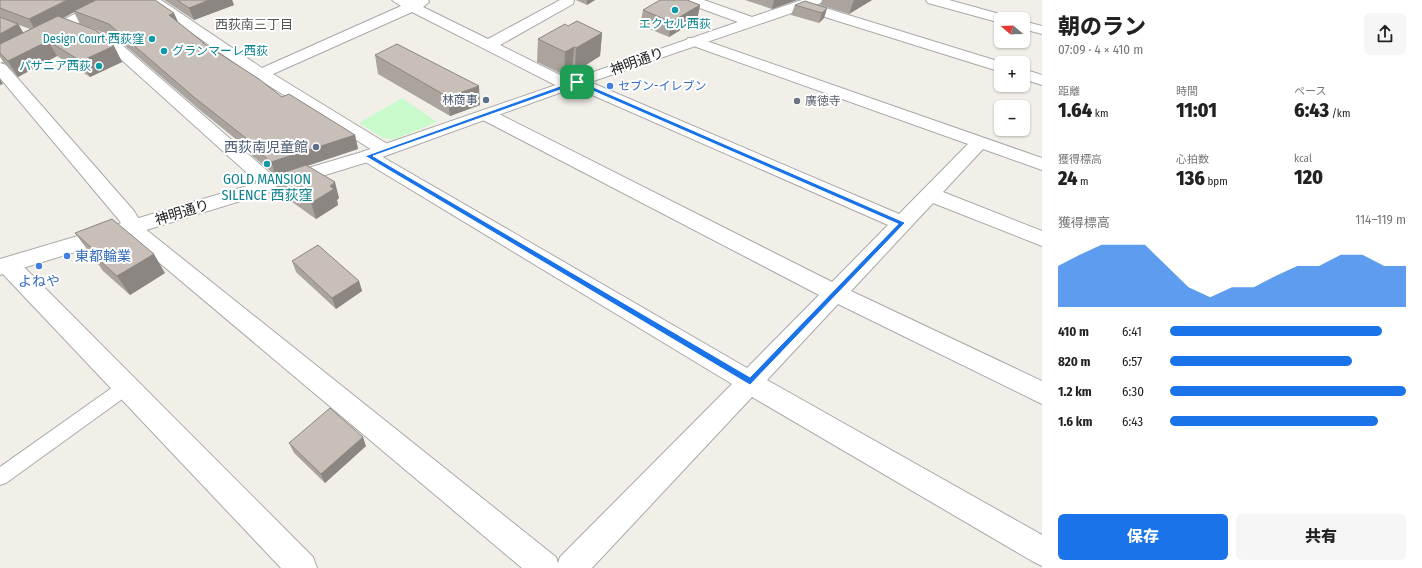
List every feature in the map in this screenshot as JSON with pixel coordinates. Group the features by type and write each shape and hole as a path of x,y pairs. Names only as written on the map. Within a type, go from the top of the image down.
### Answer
{"street":[{"path":"0,58 34,36 66,24 113,0"},
{"path":"152,0 376,153 770,395 1042,551"},
{"path":"261,74 406,3 426,0"},
{"path":"691,0 752,22"},
{"name":"神明通り","path":"4,266 376,153 487,115 572,83 816,0"},
{"path":"933,0 994,17"},
{"path":"489,45 568,1"},
{"path":"406,3 489,45 572,83 902,223"},
{"path":"801,5 994,65"},
{"path":"66,24 108,41 272,185"},
{"path":"1030,27 1042,30"},
{"path":"693,41 1042,164"},
{"path":"0,68 127,216 137,233 545,568"},
{"path":"1030,76 1042,80"},
{"path":"487,115 835,293 1042,393"},
{"path":"571,568 980,142"},
{"path":"930,194 1042,240"},
{"path":"4,266 126,387 302,568"}],"lane":[{"path":"0,477 126,387"}],"green space":[{"path":"402,98 437,122 395,139 383,138 359,123"}],"building":[{"path":"0,0 67,0 29,19 0,8"},
{"path":"96,0 155,0 174,13 169,15 203,43 259,79 282,97 289,94 355,135 271,162 245,140 247,139 195,98 109,24 74,11"},
{"path":"177,0 209,0 189,8"},
{"path":"660,0 687,0 700,5 671,22 643,10"},
{"path":"805,1 827,8 822,13 795,5"},
{"path":"58,16 95,30 114,46 81,61 48,41 8,61 0,53 0,44"},
{"path":"0,17 18,24 0,34"},
{"path":"577,21 602,33 576,48 574,47 565,52 538,39 565,24 568,26"},
{"path":"397,44 479,86 448,97 375,55"},
{"path":"306,165 335,182 330,186 334,189 311,203 273,176"},
{"path":"112,219 154,254 117,276 90,252 94,250 75,233"},
{"path":"318,245 359,281 332,298 292,261"},
{"path":"330,408 363,437 321,474 289,443"}],"place":[{"name":"エクセル西荻","path":"675,10"},
{"name":"Design Court 西荻窪","path":"152,39"},
{"name":"グランマーレ西荻","path":"164,51"},
{"name":"パサニア西荻","path":"99,66"},
{"name":"セブン-イレブン","path":"610,86"},
{"name":"林商事","path":"486,100"},
{"name":"廣徳寺","path":"797,101"},
{"name":"西荻南児童館","path":"316,147"},
{"name":"GOLD MANSION SILENCE 西荻窪","path":"267,164"},
{"name":"東都輪業","path":"67,256"},
{"name":"よねや","path":"39,266"}],"district":[{"name":"西荻南三丁目","path":"254,24"}],"route":[{"path":"577,82 902,223 750,382 368,156 383,149 487,115 577,82"}]}
